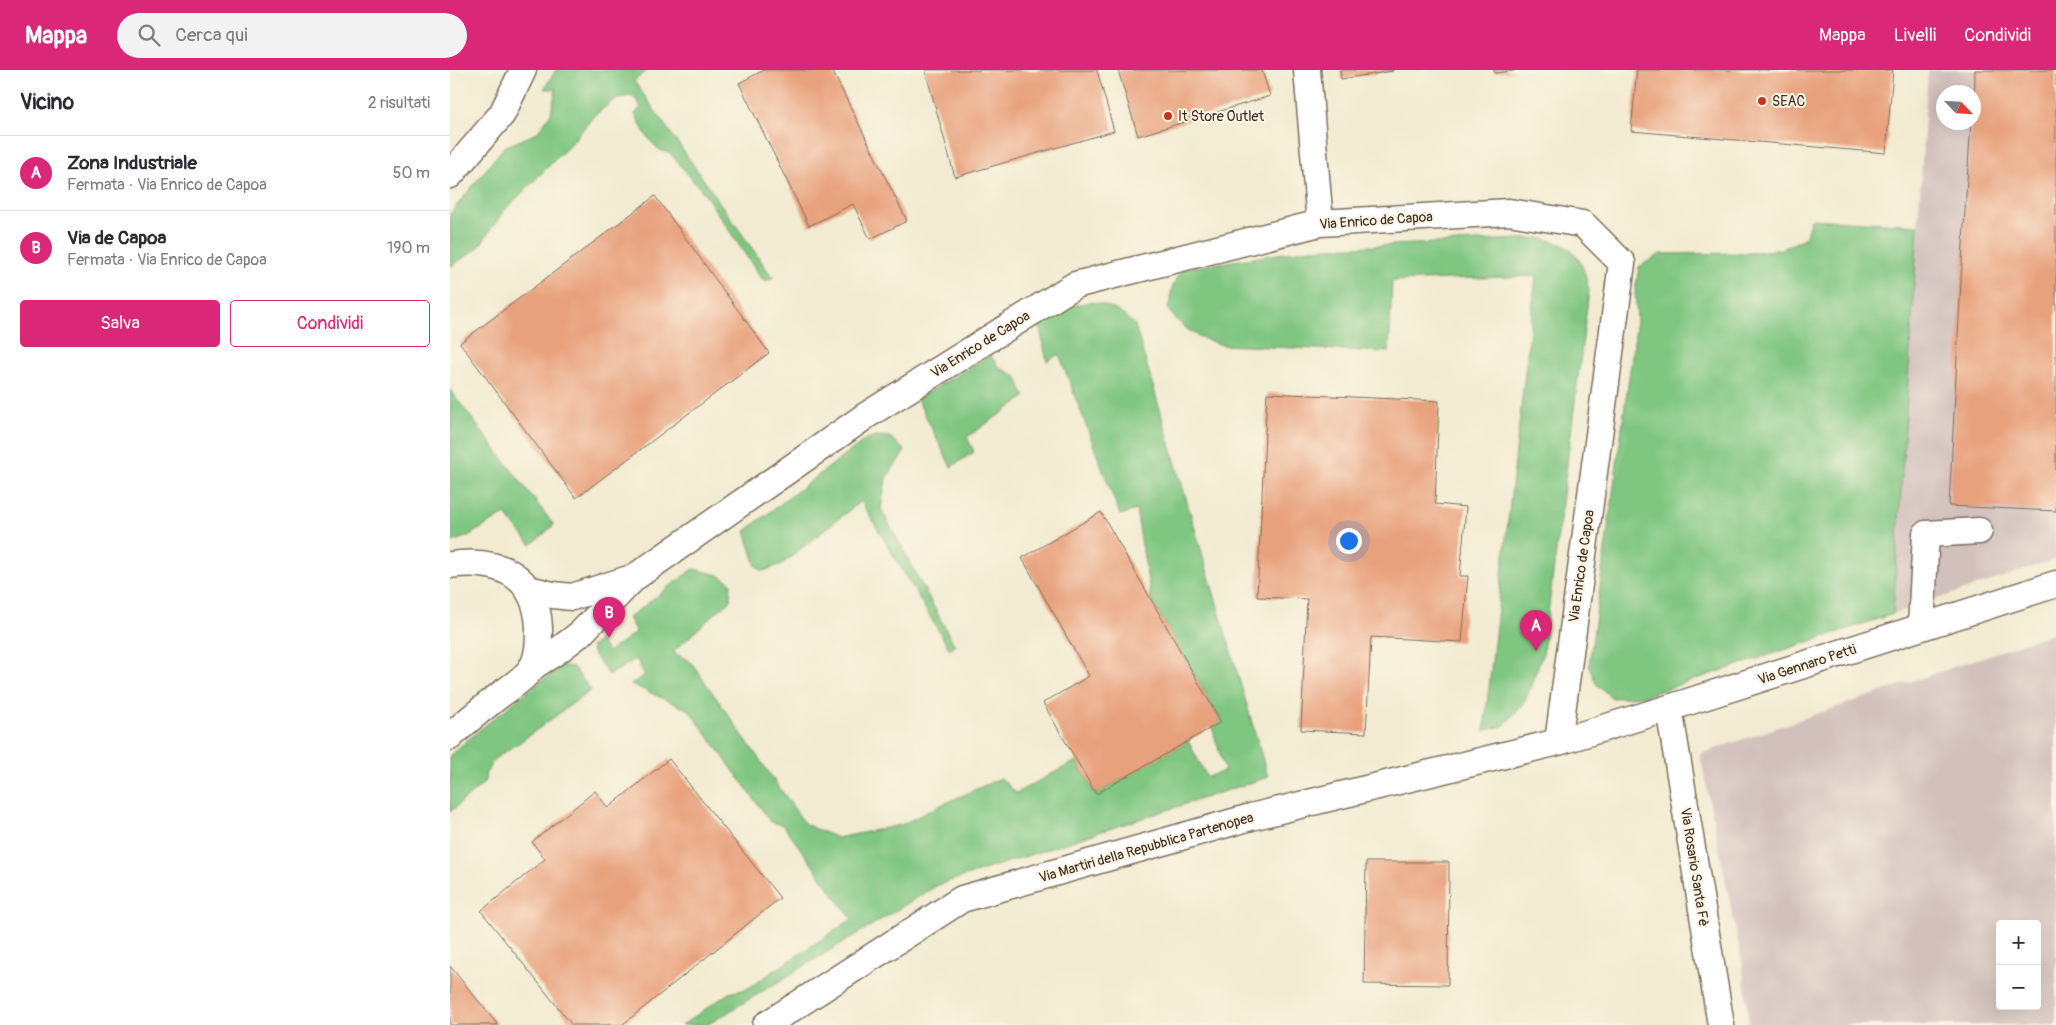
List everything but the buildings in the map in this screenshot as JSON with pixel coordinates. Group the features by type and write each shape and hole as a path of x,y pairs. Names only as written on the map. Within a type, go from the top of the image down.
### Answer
{"street":[{"path":"450,175 502,114 523,70"},
{"path":"1307,70 1320,223"},
{"name":"Via Enrico de Capoa","path":"450,737 519,681 532,667 581,633 635,578 867,415 1075,286 1320,223 1509,212 1583,224 1622,263 1558,742"},
{"path":"1921,627 1926,534 1979,531"},
{"path":"450,565 467,563 493,565 506,570 529,589 536,604 539,642 532,667"},
{"name":"Via Enrico de Capoa","path":"529,589 553,595 572,597 635,578"},
{"name":"Via Gennaro Petti","path":"1558,742 2056,584"},
{"name":"Via Rosario Santa Fè","path":"1669,708 1721,1025"},
{"name":"Via Martiri della Repubblica Partenopea","path":"766,1025 962,899 1250,816 1558,742"}],"shaded area":[{"path":"1928,70 2056,70 2056,559 1893,614"},
{"path":"2056,632 2056,1025 1749,1025 1743,967 1700,754"}],"green space":[{"path":"556,70 648,70 634,81 773,278 767,281 761,278 706,196 670,153 658,148 648,138 635,114 641,107 632,95 614,100 594,116 568,147 503,212 478,248 450,267 450,214 504,147 537,133 551,113 556,89 544,89"},
{"path":"1811,219 1918,225 1893,614 1645,696 1612,698 1596,684 1589,665 1637,320 1635,291 1639,267 1660,254 1749,253 1782,249 1805,238"},
{"path":"1541,238 1562,245 1576,255 1580,261 1589,291 1543,653 1524,704 1503,726 1484,731 1536,276 1392,281 1389,352 1222,345 1192,332 1168,310 1172,288 1182,269 1310,249"},
{"path":"1089,302 1103,304 1114,309 1135,325 1268,777 938,885 707,1025 682,1025 729,993 747,989 852,919 783,825 771,822 689,710 631,684 645,675 636,659 609,675 594,655 591,647 599,640 608,652 636,632 628,618 693,569 719,575 731,583 730,602 673,652 691,662 805,824 837,838 901,825 1001,778 1016,793 1076,761 1096,794 1188,741 1207,777 1225,771 1212,727 1221,721 1151,599 1136,510 1120,515 1059,354 1047,361 1039,324 1067,307"},
{"path":"990,355 1000,368 1016,376 1025,397 967,437 974,452 951,467 917,399"},
{"path":"450,390 554,525 531,545 505,514 468,536 450,543"},
{"path":"875,436 890,437 905,451 886,478 881,509 955,646 950,650 861,501 782,564 763,571 756,566 745,531 866,439"},
{"path":"561,665 573,667 591,690 494,759 485,775 486,781 450,812 450,755"}],"place":[{"name":"SEAC","path":"1762,101"},
{"name":"It Store Outlet","path":"1168,116"},
{"name":"Via de Capoa","path":"609,638"},
{"name":"Zona Industriale","path":"1536,651"}]}
